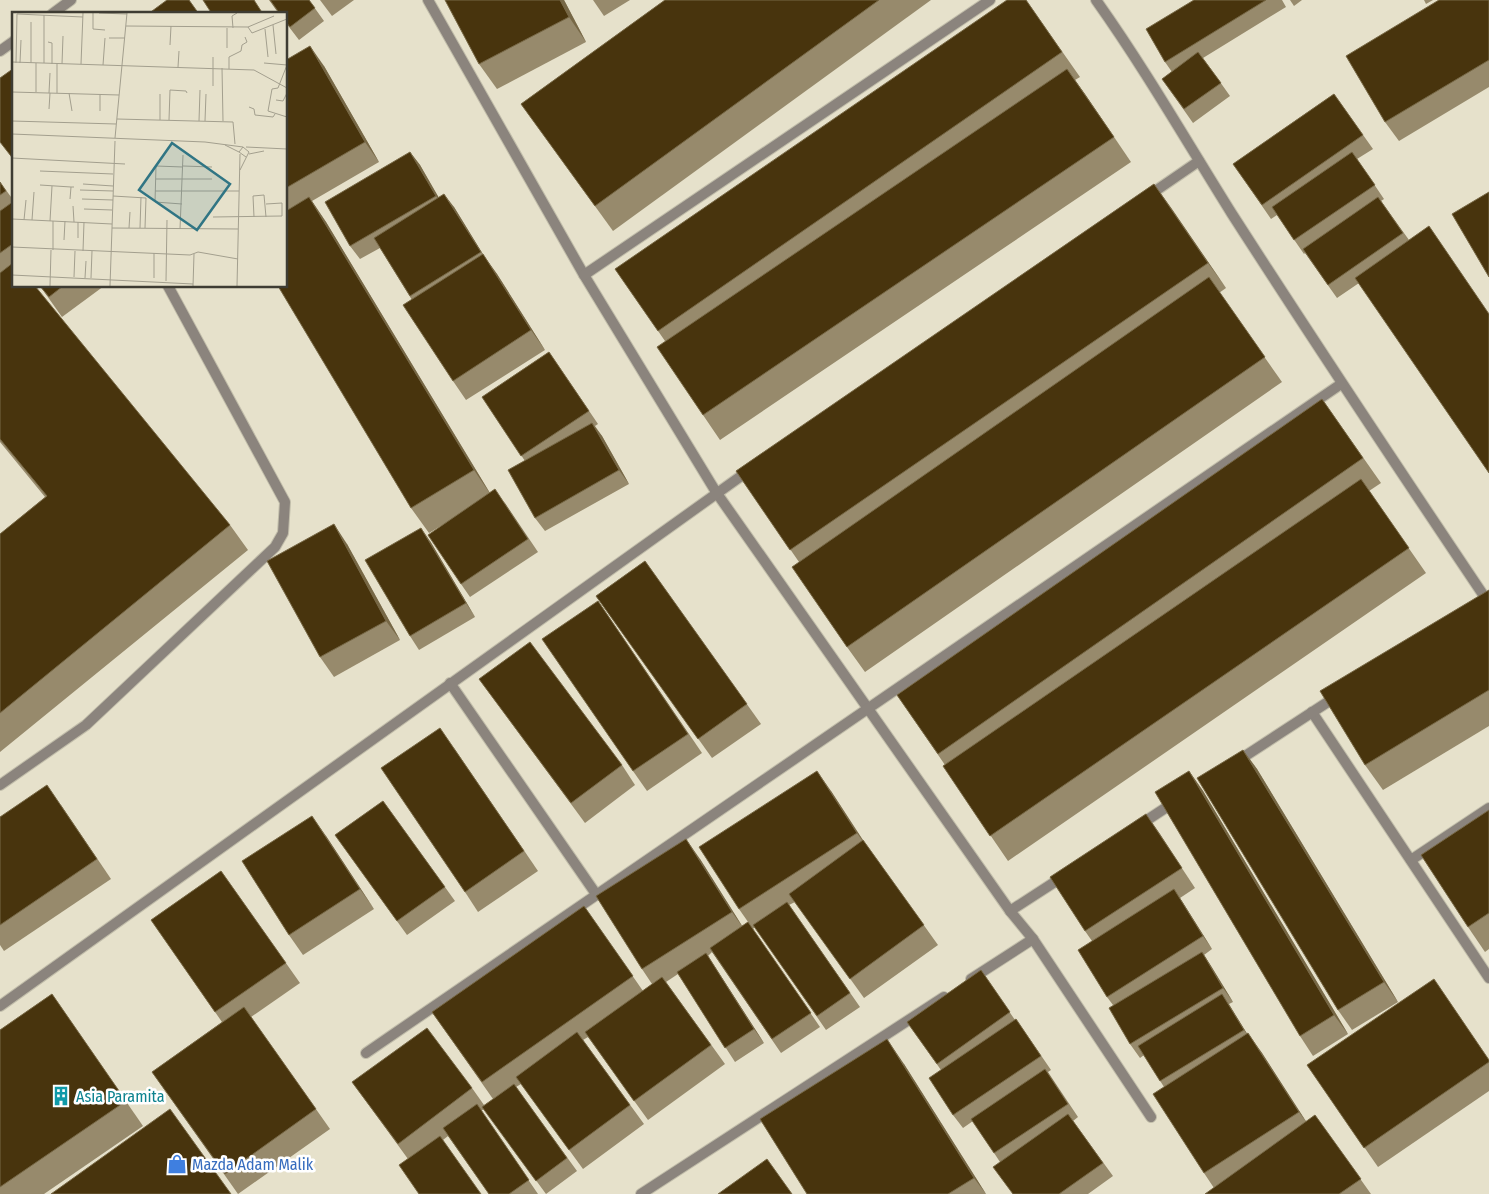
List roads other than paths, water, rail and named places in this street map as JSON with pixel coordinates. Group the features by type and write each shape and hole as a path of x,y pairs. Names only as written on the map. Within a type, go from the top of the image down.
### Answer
{"street":[{"path":"55,12 71,0"},
{"path":"428,0 584,275 716,492 866,708 1010,911 1033,939 1151,1117"},
{"path":"584,275 990,0"},
{"path":"1096,0 1127,42 1199,161 1341,384 1484,600"},
{"path":"0,51 12,42"},
{"path":"1142,200 1199,161"},
{"path":"0,785 86,725 275,547 283,533 285,502 169,288"},
{"path":"366,1053 866,708 1341,384"},
{"path":"0,1006 757,464"},
{"path":"450,683 596,894"},
{"path":"1231,766 1345,690"},
{"path":"1312,712 1489,978"},
{"path":"1133,830 1182,798"},
{"path":"1411,860 1489,808"},
{"path":"1010,911 1076,868"},
{"path":"641,1194 1033,939"}],"place":[{"name":"Asia Paramita","path":"61,1096"},
{"name":"Mazda Adam Malik","path":"177,1164"}]}
